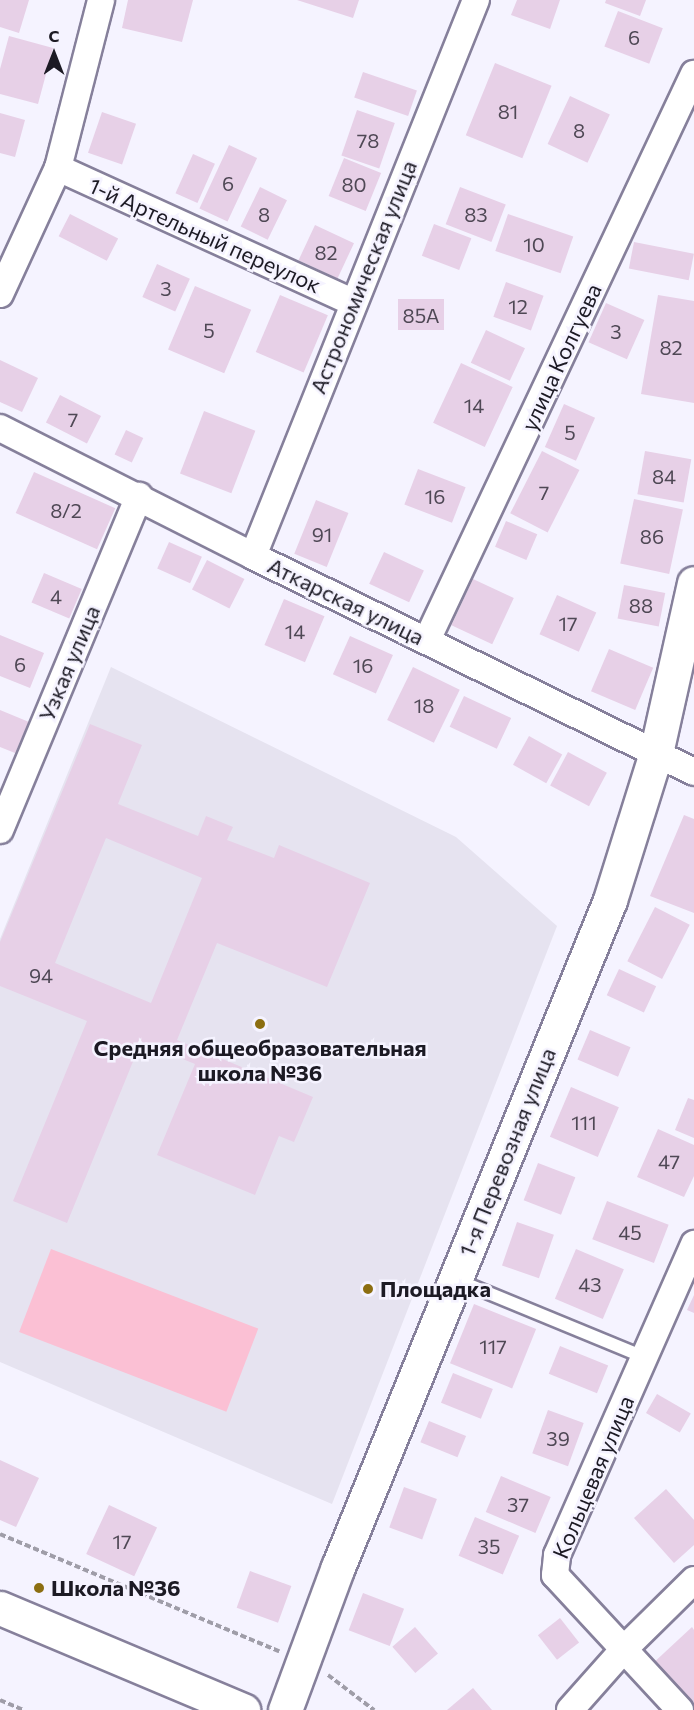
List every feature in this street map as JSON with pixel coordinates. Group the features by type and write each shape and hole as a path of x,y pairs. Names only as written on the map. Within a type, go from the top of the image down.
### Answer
{"main road":[{"name":"1-я Перевозная улица","path":"285,1710 338,1567 610,900 656,753 694,583"},
{"path":"0,1608 243,1710"}],"street":[{"path":"0,294 58,168 100,0"},
{"name":"Астрономическая улица","path":"253,556 352,302 476,0"},
{"name":"улица Колгуева","path":"427,640 694,74"},
{"name":"1-й Артельный переулок","path":"58,168 352,302"},
{"name":"Аткарская улица","path":"0,428 139,496 253,556 694,772"},
{"name":"Узкая улица","path":"0,830 139,496"},
{"name":"Кольцевая улица","path":"680,1710 555,1575 556,1555 694,1244"},
{"path":"570,1710 625,1648 694,1580"}],"lane":[{"path":"455,1280 644,1357"}],"path":[{"path":"0,1534 318,1667 374,1710"},
{"path":"0,1700 23,1710"}],"shaded area":[{"name":"Средняя общеобразовательная школа №36","path":"111,667 456,837 557,926 332,1504 0,1362 0,939"},
{"path":"51,1249 258,1329 226,1412 19,1332"}],"building":[{"path":"0,0 29,0 19,33 0,27"},
{"path":"128,0 193,0 182,42 122,28"},
{"path":"297,0 359,0 353,18"},
{"path":"517,0 560,0 550,29 511,15"},
{"path":"606,0 646,0 640,16 605,3"},
{"path":"618,11 663,28 649,64 604,46"},
{"path":"9,36 53,48 38,104 0,94 0,69"},
{"path":"495,63 552,86 522,158 466,135"},
{"path":"363,72 417,91 408,116 354,98"},
{"path":"570,96 610,115 587,163 548,144"},
{"path":"357,110 395,123 379,168 341,155"},
{"path":"102,112 136,124 122,164 88,153"},
{"path":"0,113 25,120 15,157 0,153"},
{"path":"229,145 257,158 228,222 199,208"},
{"path":"193,154 215,164 197,203 176,193"},
{"path":"344,158 381,173 366,211 329,196"},
{"path":"260,187 287,200 268,240 241,227"},
{"path":"460,187 506,205 491,242 446,224"},
{"path":"70,214 118,239 107,261 59,236"},
{"path":"508,214 573,236 561,273 495,251"},
{"path":"434,224 471,238 459,270 422,256"},
{"path":"315,225 354,243 337,279 299,260"},
{"path":"634,242 694,254 689,280 629,269"},
{"path":"157,264 190,279 175,312 142,297"},
{"path":"506,282 544,296 531,330 493,317"},
{"path":"195,286 251,310 224,373 168,350"},
{"path":"280,295 328,315 304,372 256,352"},
{"path":"658,295 694,301 694,403 641,394"},
{"path":"398,299 444,299 444,330 398,330"},
{"path":"606,303 644,320 627,359 589,342"},
{"path":"486,330 525,348 510,381 471,363"},
{"path":"0,360 38,378 22,412 0,402"},
{"path":"461,363 513,387 485,447 433,423"},
{"path":"60,395 101,416 87,444 46,423"},
{"path":"564,404 595,418 576,461 545,447"},
{"path":"204,411 255,431 231,493 180,474"},
{"path":"126,430 143,438 132,463 115,454"},
{"path":"542,451 579,470 548,532 510,513"},
{"path":"645,451 691,459 684,502 637,494"},
{"path":"418,469 466,487 452,523 404,504"},
{"path":"34,472 115,508 97,549 16,513"},
{"path":"634,499 683,509 669,574 620,564"},
{"path":"316,500 348,513 327,567 294,554"},
{"path":"506,521 537,534 526,560 495,547"},
{"path":"169,542 202,557 190,583 157,568"},
{"path":"384,552 424,571 409,602 369,584"},
{"path":"207,560 244,579 229,608 192,589"},
{"path":"44,573 82,589 69,618 31,602"},
{"path":"473,579 514,598 492,644 451,625"},
{"path":"624,585 665,593 659,626 618,618"},
{"path":"557,595 596,612 579,652 540,634"},
{"path":"284,599 325,616 305,662 264,645"},
{"path":"0,635 44,653 30,688 0,676"},
{"path":"350,636 393,655 376,693 333,674"},
{"path":"609,649 653,668 635,710 591,691"},
{"path":"413,667 460,690 434,743 387,720"},
{"path":"464,696 511,718 497,749 450,727"},
{"path":"0,710 29,722 15,753 0,747"},
{"path":"90,724 142,745 118,804 198,836 206,816 233,827 227,840 274,858 279,845 370,883 327,987 217,943 177,1040 313,1097 294,1142 279,1136 255,1195 157,1155 195,1064 141,1042 67,1223 13,1201 87,1021 0,986 0,942","holes":["106,838 202,878 151,1003 55,963"]},
{"path":"529,736 562,754 546,783 513,765"},
{"path":"568,752 607,773 589,806 550,786"},
{"path":"684,815 694,819 694,913 650,896"},
{"path":"655,907 690,925 662,979 627,961"},
{"path":"619,969 656,986 644,1013 607,995"},
{"path":"590,1030 631,1047 618,1077 577,1059"},
{"path":"571,1087 619,1107 598,1157 550,1137"},
{"path":"688,1098 694,1100 694,1138 675,1130"},
{"path":"658,1129 694,1145 694,1176 684,1197 637,1177"},
{"path":"538,1163 575,1177 561,1215 524,1200"},
{"path":"607,1201 669,1225 654,1263 592,1239"},
{"path":"517,1222 554,1235 539,1278 502,1265"},
{"path":"576,1249 624,1269 603,1319 555,1299"},
{"path":"694,1295 694,1313 687,1310"},
{"path":"474,1304 536,1329 512,1388 450,1363"},
{"path":"560,1346 608,1365 597,1393 549,1374"},
{"path":"453,1373 493,1389 481,1419 441,1403"},
{"path":"657,1394 691,1414 680,1433 646,1413"},
{"path":"548,1410 584,1423 568,1466 532,1453"},
{"path":"429,1421 466,1436 457,1457 420,1442"},
{"path":"0,1460 39,1478 16,1527 0,1520"},
{"path":"501,1476 551,1497 535,1533 486,1512"},
{"path":"404,1487 437,1499 422,1539 389,1527"},
{"path":"666,1489 694,1520 694,1545 674,1563 634,1518"},
{"path":"109,1505 157,1527 134,1576 86,1554"},
{"path":"475,1517 519,1536 503,1574 459,1556"},
{"path":"250,1571 291,1586 278,1623 237,1608"},
{"path":"363,1593 404,1609 390,1646 349,1630"},
{"path":"560,1618 579,1642 557,1660 538,1635"},
{"path":"415,1627 438,1653 415,1673 392,1647"},
{"path":"692,1627 694,1630 694,1702 688,1707 650,1666"},
{"path":"473,1688 492,1710 447,1710"}],"place":[{"name":"Средняя общеобразовательная школа №36","path":"260,1024"},
{"name":"Площадка","path":"368,1289"},
{"name":"Школа №36","path":"39,1588"}]}
